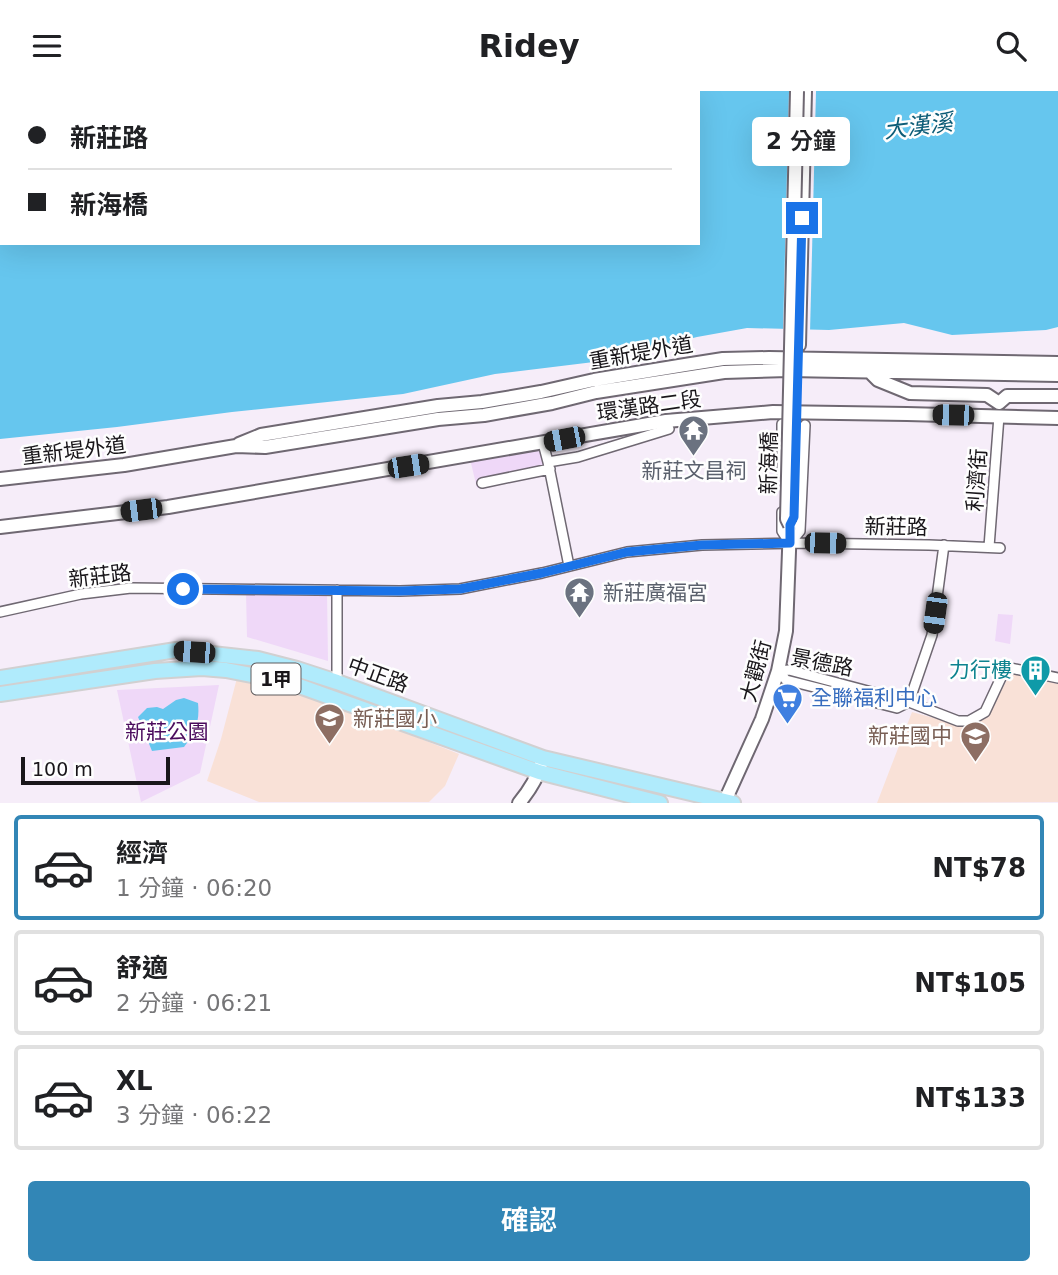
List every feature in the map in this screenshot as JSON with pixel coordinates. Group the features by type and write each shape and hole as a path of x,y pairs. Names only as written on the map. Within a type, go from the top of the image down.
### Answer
{"main road":[{"name":"中正路","path":"0,678 176,650 258,659 337,682 541,765 727,802"},
{"name":"中正路","path":"0,694 155,671 202,668 226,670 288,682 660,803"}],"street":[{"name":"新海橋","path":"790,525 787,519 797,91"},
{"name":"新海橋","path":"790,525 794,517 805,91"},
{"name":"重新堤外道","path":"236,446 261,435 438,406 482,402 723,359 1058,363"},
{"name":"重新堤外道","path":"0,479 124,465 236,446 265,447 438,419 484,415 596,392 724,372 788,370 1058,375"},
{"path":"870,372 878,380 910,393 987,395 999,409 1007,396 1058,396"},
{"name":"環漢路二段","path":"0,527 168,507 666,421 773,412 999,409 1058,418"},
{"name":"利濟街","path":"989,547 999,409"},
{"path":"482,483 549,466 668,429 666,421"},
{"name":"大觀街","path":"782,424 782,531 790,543"},
{"name":"大觀街","path":"790,543 800,531 805,425"},
{"path":"543,443 569,566"},
{"name":"大觀街","path":"727,802 762,719 778,671 786,631 790,525"},
{"name":"新莊路","path":"0,612 81,594 131,588 400,591 460,589 627,552 702,545 790,543 1000,548"},
{"path":"909,702 932,635 944,545"},
{"path":"337,590 337,682"},
{"name":"景德路","path":"778,671 789,670 909,702 958,721 969,721 985,712 1006,667 1058,678"},
{"path":"519,803 541,765"}],"shaded area":[{"name":"新莊國中","path":"1011,673 1058,684 1058,802 877,803 912,712 956,724 987,715"},
{"name":"新莊國小","path":"237,678 287,686 459,754 445,786 429,802 259,802 207,781"}],"green space":[{"path":"542,447 546,468 477,488 470,459"},
{"path":"327,592 328,661 247,637 246,593"},
{"path":"998,614 1013,615 1010,644 995,641"},
{"name":"新莊公園","path":"219,685 200,773 141,802 117,690"}],"water":[{"name":"大漢溪","path":"700,91 1058,91 1058,327 952,335 904,323 829,330 747,328 697,337 602,361 495,374 403,394 0,439 0,245 700,245"},
{"path":"184,698 198,703 196,727 191,737 184,747 152,751 138,717 147,708 163,709"}],"pier":[{"path":"789,91 816,91 810,333 783,332"}],"place":[{"name":"新莊文昌祠","path":"694,458"},
{"name":"新莊廣福宮","path":"580,620"},
{"name":"力行樓","path":"1035,697"},
{"name":"全聯福利中心","path":"788,725"},
{"name":"新莊國小","path":"330,746"},
{"name":"新莊國中","path":"975,763"}],"route":[{"path":"183,589 460,589 542,573 627,552 702,545 790,543 790,525 794,517 802,218"}]}
